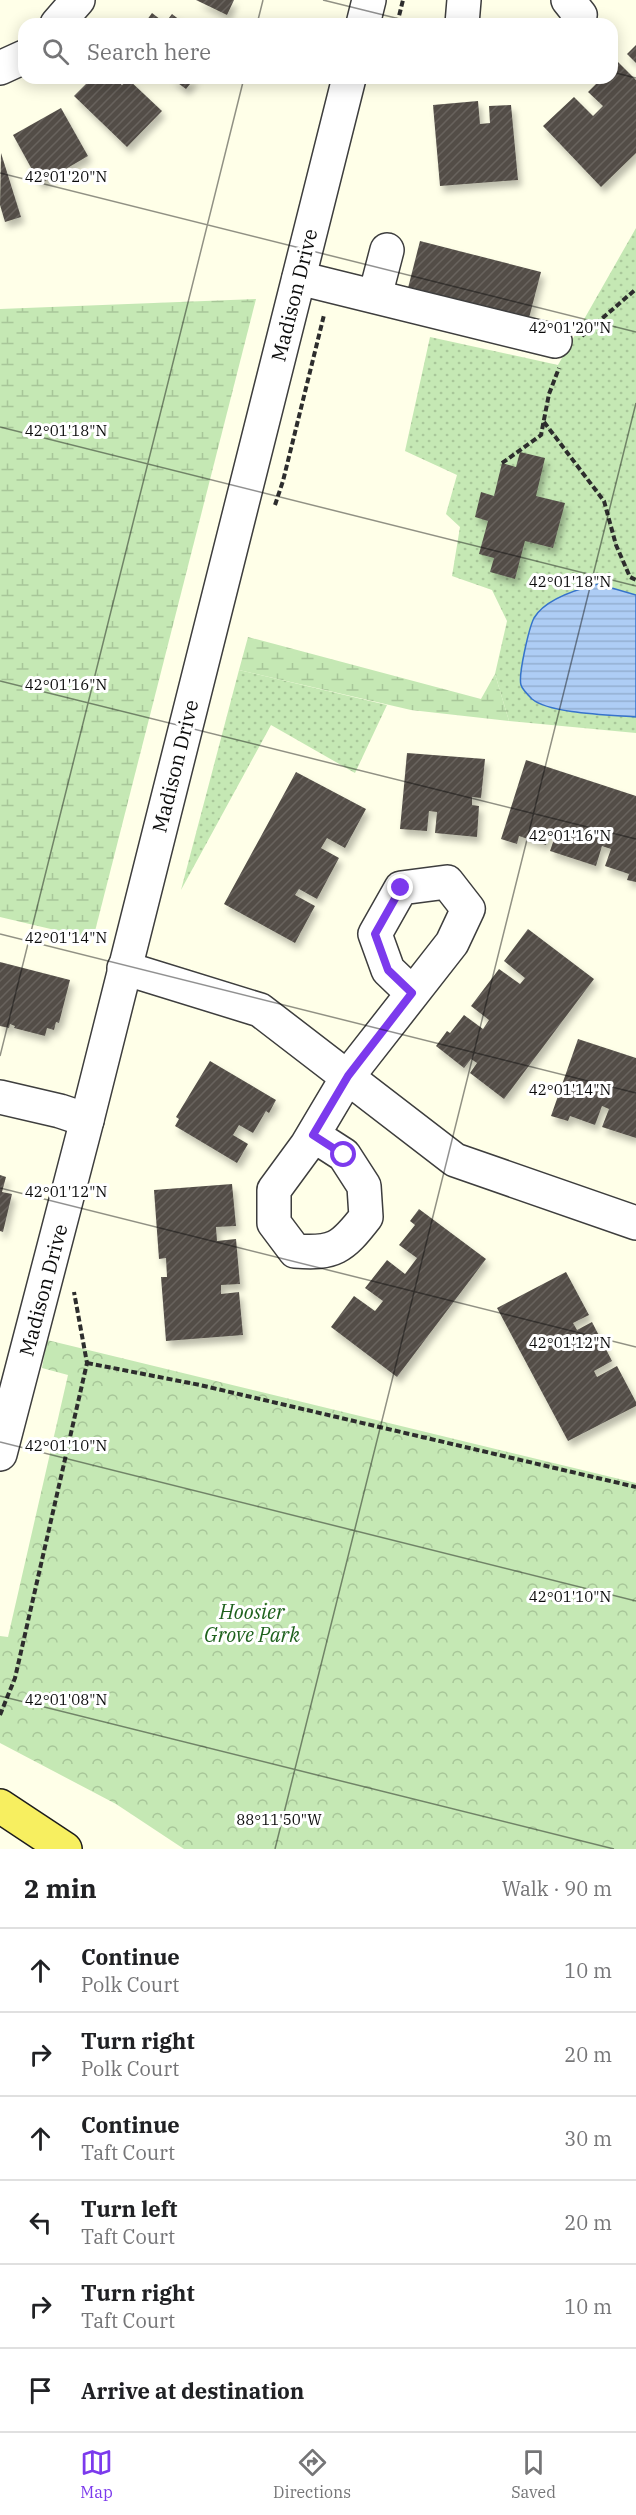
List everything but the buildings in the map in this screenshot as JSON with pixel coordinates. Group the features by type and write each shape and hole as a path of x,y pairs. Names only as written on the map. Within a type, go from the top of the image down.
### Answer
{"main road":[{"path":"0,1806 65,1849"}],"street":[{"path":"62,18 78,0"},
{"path":"462,18 464,0"},
{"path":"568,0 580,15 579,18"},
{"path":"0,68 18,60"},
{"name":"Madison Drive","path":"0,1454 87,1120 348,84"},
{"path":"375,296 387,250"},
{"path":"299,278 564,347"},
{"path":"124,968 260,1010 455,1160 636,1223"},
{"path":"313,1135 348,1076 412,993"},
{"path":"0,1097 60,1111 87,1120"}],"path":[{"path":"398,18 403,0"},
{"path":"272,512 283,482 331,286"},
{"path":"502,463 541,435 549,394 564,347 636,290"},
{"path":"544,421 604,501 616,545 630,578 636,580"},
{"path":"0,1714 15,1678 87,1363 73,1288"},
{"path":"87,1363 212,1388 636,1487"}],"green space":[{"path":"636,228 636,733 509,721 495,674 507,621 492,590 452,576 460,527 446,514 457,475 405,451 430,337 558,365"},
{"path":"256,299 93,939 0,917 0,309"},
{"path":"248,637 481,699 495,674 509,721 411,710 239,670"},
{"path":"239,670 387,705 355,773 271,725 181,890"},
{"name":"Hoosier Grove Park","path":"47,1340 636,1483 636,1849 184,1849 116,1804 0,1743 0,1636 8,1637 68,1375 42,1368"}],"water":[{"path":"598,584 636,595 636,717 552,708 532,699 521,685 527,641 534,618 539,611 554,600"}],"route":[{"path":"344,1155 313,1135 348,1076 412,993 388,970 375,934 401,888"}]}
